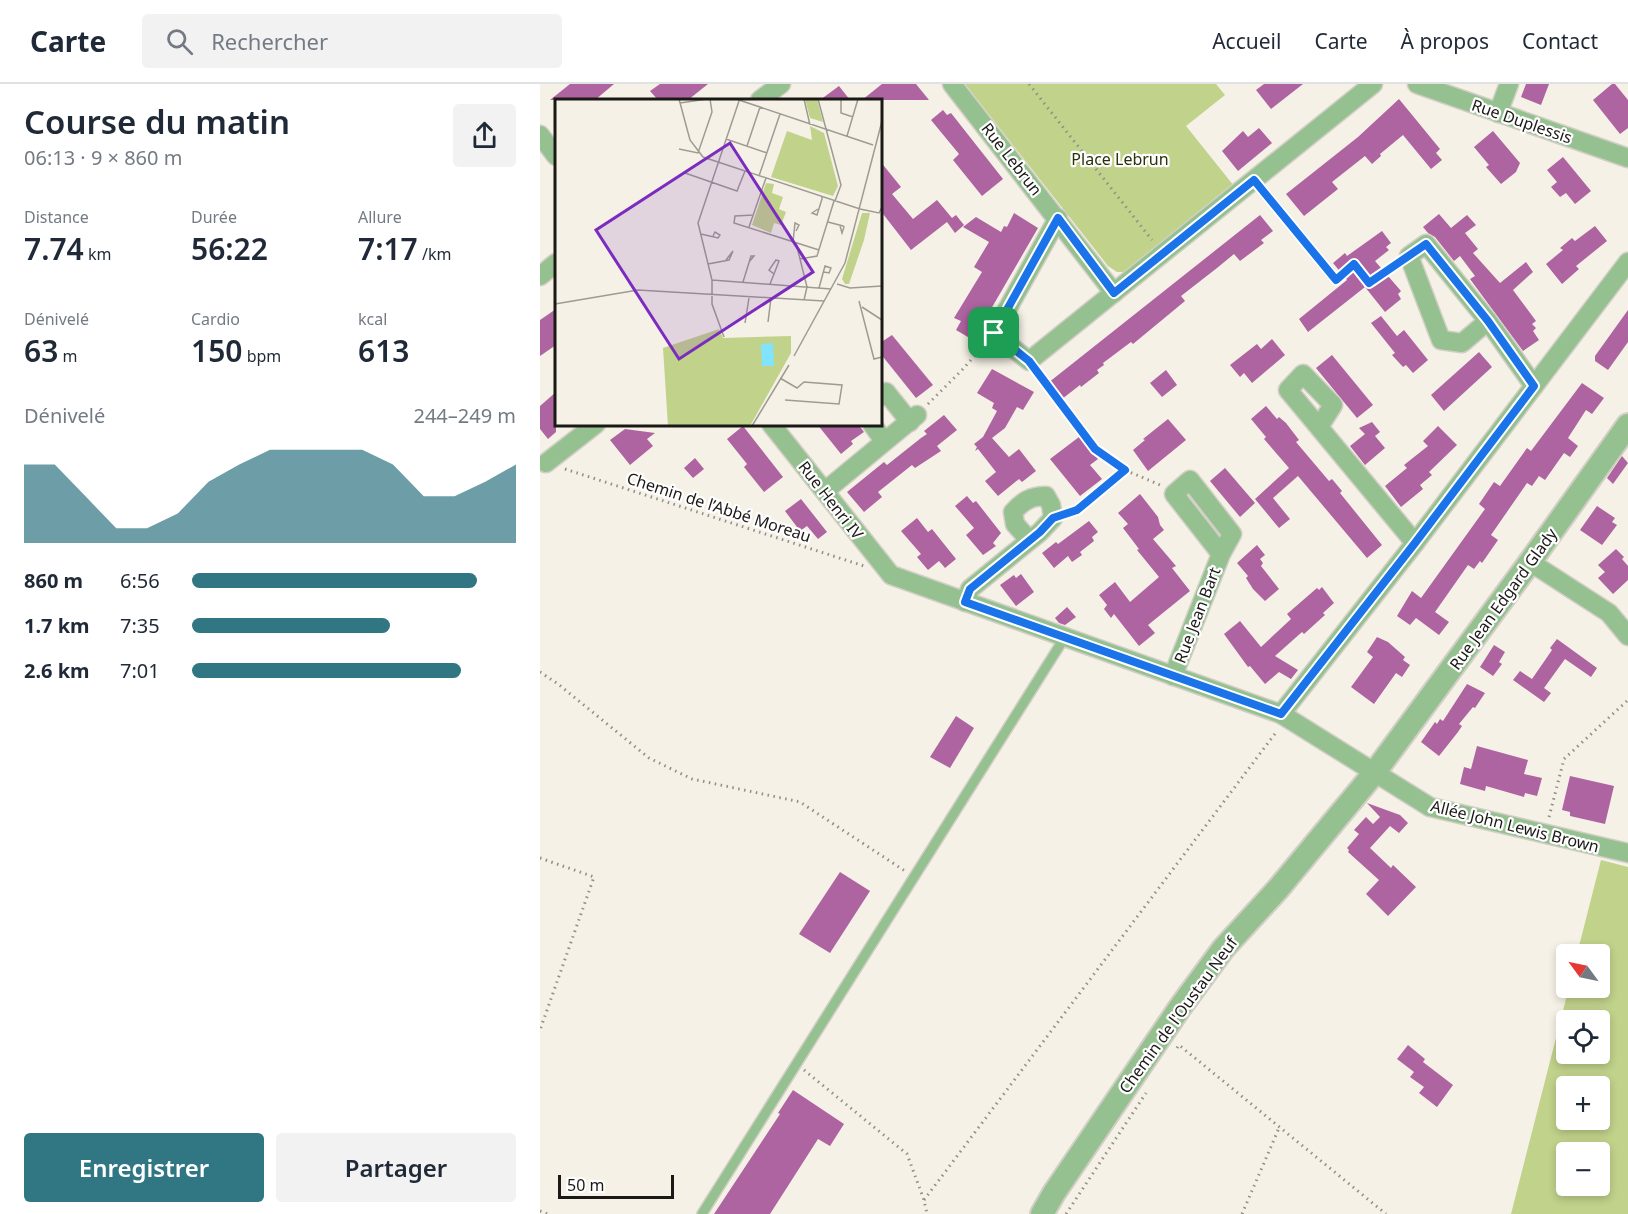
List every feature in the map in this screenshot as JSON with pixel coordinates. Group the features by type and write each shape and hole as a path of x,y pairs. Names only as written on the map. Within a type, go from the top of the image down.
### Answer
{"street":[{"path":"765,99 781,84"},
{"name":"Rue Lebrun","path":"952,84 1114,293"},
{"name":"Rue Duplessis","path":"1417,84 1628,158"},
{"path":"1498,113 1509,84"},
{"path":"1058,218 994,333 1029,361 1367,86"},
{"path":"540,135 555,155"},
{"path":"1488,321 1462,343 1441,340 1409,255 1426,244 1488,321 1534,386"},
{"path":"1284,716 1628,262"},
{"path":"540,276 555,264"},
{"path":"825,491 913,418 886,392 882,395"},
{"path":"546,463 593,426"},
{"name":"Rue Henri IV","path":"773,426 891,575"},
{"path":"873,426 884,441"},
{"path":"1318,427 1415,543"},
{"name":"Rue Jean Edgard Glady","path":"1376,772 1626,433"},
{"name":"Rue Jean Bart","path":"1173,676 1221,554 1232,534 1191,480 1174,494"},
{"path":"965,602 970,589 1040,532 1053,518 1051,505 1046,496 1035,496 1022,502 1013,512 1015,524 1029,540"},
{"path":"1530,562 1609,613 1628,636"},
{"name":"Allée John Lewis Brown","path":"891,575 1284,716 1430,807 1628,853"},
{"name":"Chemin de l'Oustau Neuf","path":"1042,1214 1174,1016 1216,958 1376,772"}],"lane":[{"path":"1254,180 1336,280"},
{"path":"702,1214 1065,637"}],"path":[{"path":"1029,84 1162,254"},
{"path":"1336,280 1354,264 1369,283 1409,255"},
{"path":"913,418 963,369 994,333"},
{"path":"1029,361 1095,449 1125,470 1162,485 1174,494"},
{"name":"Chemin de l’Abbé Moreau","path":"546,463 891,575"},
{"path":"1053,518 1077,510 1125,470"},
{"path":"540,672 649,758 692,778 800,802 914,877"},
{"path":"1544,834 1564,759 1628,700"},
{"path":"924,1200 1284,716"},
{"path":"540,858 594,877 540,1030"},
{"path":"1172,1055 1179,1045 1386,1214"},
{"path":"797,1064 907,1154 927,1214"},
{"path":"1066,1214 1152,1085"},
{"path":"1242,1214 1280,1127"},
{"path":"540,1211 548,1214"}],"green space":[{"name":"Place Lebrun","path":"965,84 1216,84 1225,95 1186,126 1234,186 1126,272 1117,272 1108,266"},
{"path":"1601,860 1628,867 1628,1214 1511,1214 1556,1038 1556,1064 1610,1064 1610,1010 1563,1010 1566,998 1610,998 1610,944 1580,944"}],"building":[{"path":"570,84 614,84 596,99 550,100"},
{"path":"660,84 708,84 689,99 657,99 650,91"},
{"path":"882,84 916,84 929,100 882,100 863,99"},
{"path":"1264,84 1303,84 1271,109 1256,90"},
{"path":"1526,84 1549,84 1541,105 1521,97"},
{"path":"1615,84 1628,100 1628,128 1620,134 1593,100"},
{"path":"839,86 849,99 821,99"},
{"path":"1399,99 1440,149 1436,153 1442,160 1431,169 1403,135 1380,154 1381,156 1372,164 1365,156 1332,182 1338,189 1304,216 1286,194 1358,137"},
{"path":"943,110 947,115 951,113 1003,179 982,196 953,160 959,154 931,120"},
{"path":"1259,128 1272,143 1238,171 1222,151 1243,131 1248,137"},
{"path":"1493,131 1520,163 1516,172 1501,184 1486,167 1489,165 1474,147"},
{"path":"1563,157 1591,191 1575,204 1566,193 1560,197 1551,187 1557,182 1547,170"},
{"path":"882,163 901,187 892,194 913,219 937,200 952,218 956,215 964,225 955,233 947,222 911,250 882,213"},
{"path":"1014,213 1038,228 973,340 956,330 961,321 954,318 982,272 974,267 989,242 963,227 976,217 1001,232 1004,226 1007,227"},
{"path":"1439,214 1451,228 1467,215 1476,225 1465,233 1478,249 1473,253 1500,283 1526,262 1533,272 1513,290 1536,321 1532,324 1536,328 1533,331 1539,340 1523,351 1470,279 1475,276 1460,256 1454,261 1435,237 1423,227"},
{"path":"1260,215 1273,231 1261,240 1264,243 1240,261 1234,254 1181,296 1185,301 1133,344 1131,342 1103,363 1104,365 1097,370 1099,373 1062,399 1057,394 1048,383"},
{"path":"1595,226 1607,241 1576,266 1579,269 1562,284 1546,264 1563,250 1560,248 1572,238 1575,241"},
{"path":"1382,231 1391,243 1386,247 1389,250 1375,261 1401,291 1398,294 1401,299 1385,312 1365,287 1308,332 1299,319 1347,280 1333,263 1345,253 1347,256"},
{"path":"555,310 555,346 540,356 540,320"},
{"path":"1628,310 1628,342 1608,370 1595,361 1595,356"},
{"path":"1381,316 1397,336 1404,330 1428,360 1413,373 1406,365 1403,367 1392,355 1395,353 1371,323"},
{"path":"892,335 933,385 916,398 882,356 882,342"},
{"path":"1272,339 1285,355 1252,383 1244,373 1240,377 1230,365 1257,344 1261,349"},
{"path":"1479,352 1492,367 1444,411 1431,395"},
{"path":"1332,355 1373,405 1357,418 1316,368"},
{"path":"992,369 1034,392 1023,410 1017,407 1005,428 992,438 1009,457 1019,449 1036,471 1022,482 1019,479 998,496 985,481 996,472 978,449 975,451 977,447 974,444 983,437 997,411 992,408 994,403 977,393"},
{"path":"1166,370 1177,385 1162,397 1150,383"},
{"path":"1582,383 1604,398 1592,414 1586,410 1568,438 1578,446 1570,457 1564,453 1545,480 1539,476 1532,486 1527,483 1491,535 1498,540 1482,563 1480,561 1474,569 1468,565 1435,612 1449,622 1439,635 1416,618 1410,625 1397,616 1412,591 1421,598 1485,509 1479,504 1494,482 1500,486 1527,448 1531,451"},
{"path":"555,393 556,432 548,439 540,429 540,406"},
{"path":"1266,406 1277,419 1279,417 1286,423 1299,440 1296,442 1329,481 1332,479 1342,491 1340,493 1382,545 1367,558 1298,476 1273,498 1290,519 1279,528 1255,499 1289,468 1264,439 1266,437 1251,419"},
{"path":"944,415 957,430 937,446 941,451 915,468 912,465 878,492 882,497 864,512 847,492 884,462 887,465 927,434 924,431"},
{"path":"1168,419 1186,440 1148,471 1133,450"},
{"path":"1372,422 1380,432 1375,436 1385,448 1365,465 1350,446 1365,434 1359,428"},
{"path":"743,426 783,477 764,492 744,467 747,464 727,439"},
{"path":"819,426 860,426 864,432 851,441 853,444 841,454"},
{"path":"1438,426 1457,445 1429,472 1432,475 1420,485 1423,489 1401,507 1385,486 1407,468 1404,465 1428,446 1423,441"},
{"path":"625,429 655,433 647,439 653,446 630,465 610,440"},
{"path":"1079,437 1098,459 1090,465 1102,479 1080,496 1050,459"},
{"path":"1622,456 1628,463 1613,484 1607,478"},
{"path":"695,458 704,469 693,478 684,468"},
{"path":"1225,468 1255,503 1240,517 1210,481"},
{"path":"1140,494 1158,517 1164,530 1153,539 1176,566 1172,568 1190,591 1148,625 1155,633 1139,646 1114,614 1111,618 1104,609 1107,605 1099,595 1115,582 1130,602 1159,577 1137,550 1139,549 1123,528 1128,524 1118,513"},
{"path":"967,496 973,503 976,501 1001,533 993,543 996,546 983,555 966,535 974,528 955,506"},
{"path":"801,499 827,532 818,539 807,526 800,531 785,511"},
{"path":"1597,506 1615,518 1612,522 1617,525 1602,545 1580,530"},
{"path":"917,518 928,532 932,529 956,559 945,568 939,561 928,570 917,557 921,554 901,531"},
{"path":"1089,521 1098,532 1092,537 1094,541 1080,552 1082,555 1072,562 1068,556 1054,568 1042,553"},
{"path":"1257,545 1265,555 1260,559 1263,563 1261,566 1279,589 1265,601 1253,589 1246,578 1248,576 1237,563"},
{"path":"1616,549 1624,557 1622,559 1628,566 1628,580 1613,594 1598,578 1605,572 1598,565"},
{"path":"1021,574 1034,592 1016,606 1000,585 1014,575 1016,578"},
{"path":"1322,587 1334,603 1323,613 1325,615 1304,634 1302,632 1275,656 1298,670 1291,679 1279,672 1265,684 1250,666 1248,667 1224,634 1240,621 1261,647 1291,619 1287,614 1317,588 1319,590"},
{"path":"1067,607 1076,617 1065,625 1059,623 1055,618"},
{"path":"1377,637 1388,642 1405,657 1403,660 1410,665 1402,677 1396,673 1374,704 1351,687 1373,657 1367,652"},
{"path":"1557,639 1597,668 1591,677 1565,659 1544,688 1551,693 1544,702 1513,680 1520,671 1532,679"},
{"path":"1494,645 1505,652 1499,662 1502,664 1493,676 1480,667"},
{"path":"1467,684 1485,693 1475,708 1473,707 1459,724 1462,726 1439,756 1421,742 1435,722 1437,724 1440,719 1443,721"},
{"path":"956,716 974,728 950,768 930,757"},
{"path":"1477,746 1528,760 1524,774 1542,778 1537,796 1525,793 1524,797 1486,786 1485,791 1460,784 1464,767 1471,769"},
{"path":"1570,776 1614,786 1605,824 1570,816 1570,812 1562,810"},
{"path":"1367,803 1400,815 1408,823 1399,833 1390,826 1370,848 1391,868 1393,865 1416,887 1388,916 1366,894 1379,880 1348,852 1347,848 1359,834 1354,830 1366,817 1373,824 1380,817"},
{"path":"840,872 870,891 830,953 799,934"},
{"path":"1408,1045 1425,1059 1423,1062 1453,1085 1437,1107 1419,1093 1424,1087 1410,1077 1414,1072 1397,1059"},
{"path":"793,1090 844,1124 830,1146 818,1139 770,1214 714,1214 780,1114 778,1113"}],"route":[{"path":"1254,180 1336,280 1354,264 1369,283 1426,244 1488,321 1534,386 1281,714 965,602 970,589 1040,532 1053,518 1077,510 1125,470 1095,449 1029,361 994,333 1058,218 1114,293 1254,180"}]}
